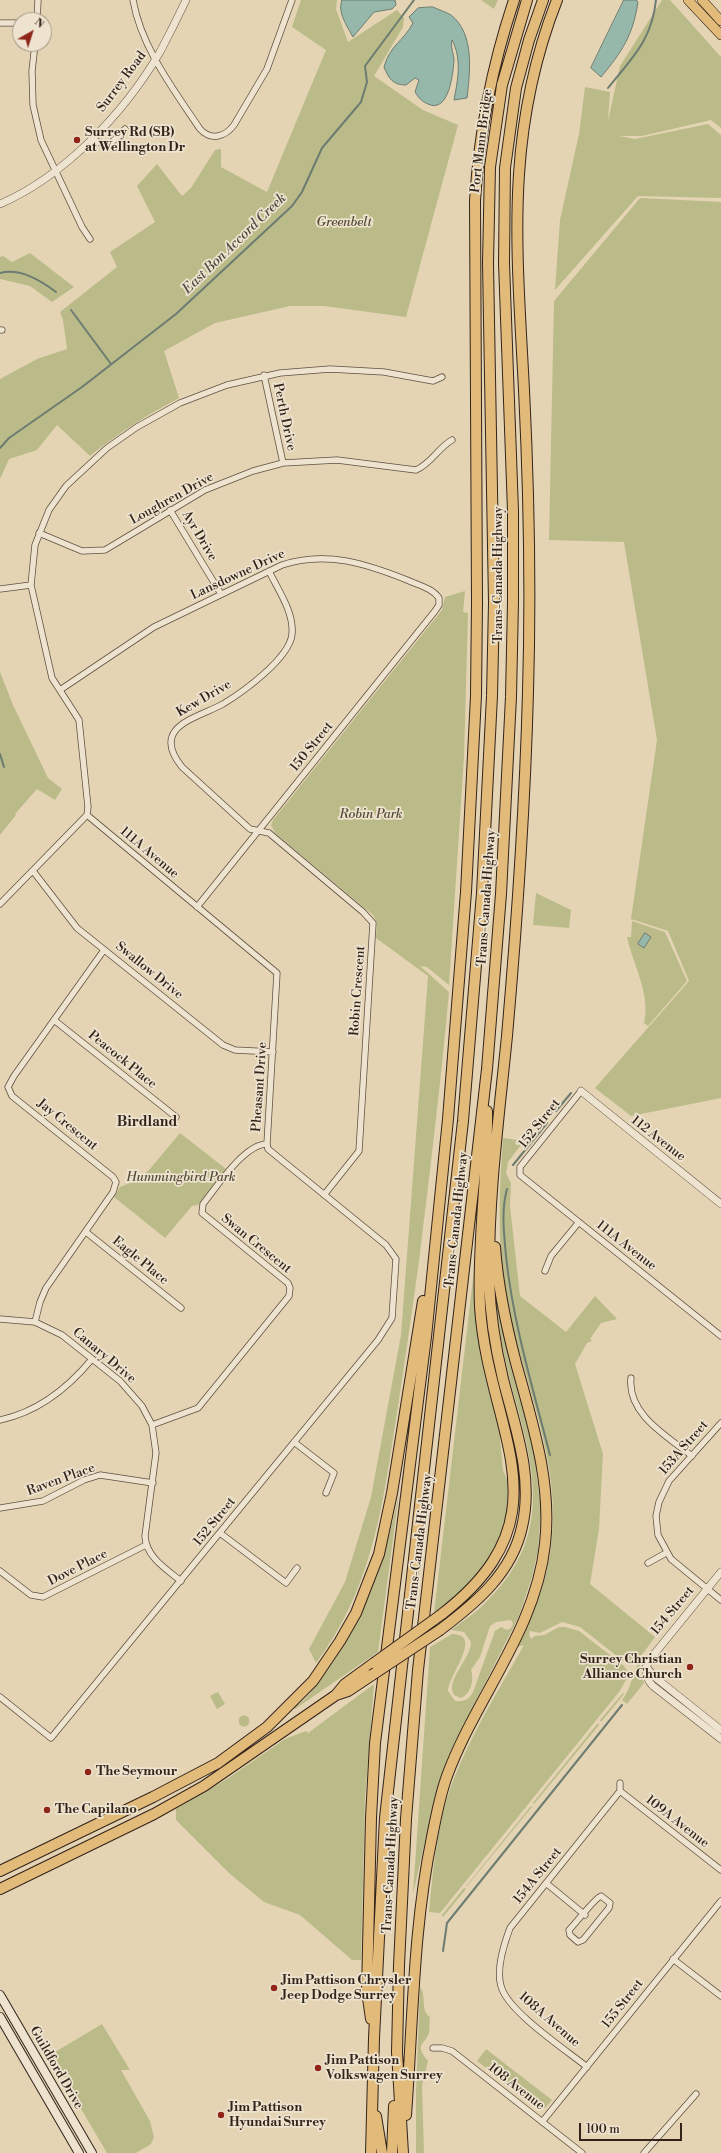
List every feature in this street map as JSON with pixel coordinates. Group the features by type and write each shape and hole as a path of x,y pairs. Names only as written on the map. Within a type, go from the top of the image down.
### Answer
{"highway":[{"path":"374,2038 367,1990 371,1818 375,1743 407,1494 440,1200 466,892 476,696 475,201 481,132 490,83 514,0"},
{"name":"Port Mann Bridge","path":"488,289 488,200 494,133 502,85 527,0"},
{"name":"Port Mann Bridge","path":"505,289 504,200 508,136 516,88 529,40 543,0"},
{"path":"336,1695 348,1691 440,1630 486,1592 505,1568 520,1536 526,1502 523,1456 502,1374 491,1309 490,1248 494,1173 518,895 528,697 529,511 517,288 516,199 521,137 529,90 542,43 557,0"},
{"path":"688,0 721,35"},
{"path":"702,0 721,21"},
{"name":"Trans-Canada Highway","path":"370,2153 374,2038 386,1803 463,1121 482,893 492,696 494,603 494,504 488,289"},
{"name":"Trans-Canada Highway","path":"403,2153 397,2052 399,1965 406,1819 418,1670 487,1069 501,894 511,697 513,511 505,289"},
{"path":"0,1889 154,1814 204,1786 336,1695 345,1684 442,1614 478,1582 496,1557 504,1541 513,1500 513,1465 491,1375 480,1308 480,1247 487,1124 487,1069"},
{"path":"403,2153 421,1902 440,1800 447,1776 459,1748 512,1648 530,1606 539,1578 545,1545 546,1520 544,1485 539,1449 507,1326 500,1289 495,1248 494,1173"},
{"path":"0,1871 153,1797 235,1752 282,1715 313,1681 332,1655 356,1613 370,1582 387,1524 440,1200"},
{"path":"392,2153 397,2052"},
{"path":"372,2095 382,2153"}],"main road":[{"name":"Guildford Drive","path":"0,1995 92,2153"},
{"name":"Guildford Drive","path":"0,2017 79,2153"}],"street":[{"path":"37,12 38,0"},
{"path":"133,0 143,34 156,58 200,129 208,136 216,137 225,135 238,120 266,69 292,0"},
{"name":"Surrey Road","path":"0,204 37,184 56,170 91,139 125,101 156,58 186,0"},
{"path":"0,23 12,23"},
{"path":"34,52 32,71 33,105 41,140 47,157 56,170 82,227 90,239"},
{"path":"91,139 108,146 125,129"},
{"path":"0,904 87,815 88,807 79,720 52,678 31,585 34,552 39,533 49,510 66,486 93,460 121,437 152,418 194,397 227,385 264,376 297,371 346,369 384,372 433,381 442,377"},
{"name":"Perth Drive","path":"264,376 283,463"},
{"name":"Loughren Drive","path":"39,533 82,551 104,550 170,510 221,484 283,463 341,461 416,470 423,467 442,447 452,440"},
{"name":"Ayr Drive","path":"170,510 221,594"},
{"name":"Lansdowne Drive","path":"60,690 154,627 290,562 308,558 346,560 378,568 432,591 439,598"},
{"name":"Kew Drive","path":"259,831 250,829 182,767 175,755 172,741 175,732 185,721 229,700 273,665 288,647 292,634 290,616 269,571"},
{"path":"0,589 31,585"},
{"name":"150 Street","path":"197,907 436,611 439,598"},
{"name":"111A Avenue","path":"87,815 197,907"},
{"name":"Robin Crescent","path":"259,831 269,833 371,919 373,926 359,1151 324,1195"},
{"name":"Swallow Drive","path":"33,871 74,924 104,950 226,1047 235,1050 273,1052"},
{"name":"Pheasant Drive","path":"197,907 277,974 267,1144 272,1153 386,1245 394,1254 397,1264 392,1318"},
{"name":"Jay Crescent","path":"35,1322 42,1294 115,1189 115,1180 12,1096 8,1090 10,1081 104,950"},
{"name":"Peacock Place","path":"54,1020 176,1117"},
{"name":"152 Street","path":"519,1172 520,1167 581,1091"},
{"name":"112 Avenue","path":"581,1091 721,1204"},
{"name":"Swan Crescent","path":"152,1425 198,1408 289,1296 290,1288 288,1284 202,1213 203,1204 240,1158 259,1145 267,1144"},
{"name":"111A Avenue","path":"519,1172 522,1177 721,1336"},
{"path":"545,1272 551,1256 579,1222"},
{"name":"Eagle Place","path":"86,1232 181,1308"},
{"name":"152 Street","path":"0,1697 52,1738 378,1340 392,1318"},
{"name":"Canary Drive","path":"0,1319 35,1322 62,1335 129,1389 142,1406 152,1425 156,1453 145,1536 146,1545"},
{"path":"0,1420 32,1409 61,1392 92,1359"},
{"path":"631,1378 631,1393 640,1411 650,1422 692,1456"},
{"name":"153A Street","path":"666,1553 658,1535 656,1516 662,1494 669,1481 721,1423"},
{"path":"294,1442 334,1473 326,1493"},
{"name":"Raven Place","path":"0,1508 43,1501 84,1480 100,1476 153,1483"},
{"path":"220,1533 286,1583 297,1568"},
{"path":"146,1545 155,1558 181,1581"},
{"name":"Dove Place","path":"0,1571 30,1595 43,1597 146,1545"},
{"path":"648,1563 666,1553 677,1565 721,1600"},
{"name":"154 Street","path":"646,1667 652,1656 721,1572"},
{"path":"646,1667 656,1678 721,1730"},
{"path":"646,1667 646,1676 651,1683 721,1739"},
{"path":"620,1783 620,1792"},
{"name":"109A Avenue","path":"620,1792 721,1870"},
{"name":"154A Street","path":"501,1986 501,1951 510,1928 620,1792"},
{"path":"546,1883 585,1914"},
{"path":"601,1896 610,1903 609,1908 583,1940 578,1942 570,1935 570,1930 585,1914 596,1897 601,1896"},
{"name":"155 Street","path":"542,2122 721,1901"},
{"path":"673,1959 721,1996"},
{"name":"108A Avenue","path":"501,1986 512,2006 587,2067"},
{"name":"108 Avenue","path":"433,2048 442,2048 452,2051 582,2153"},
{"path":"644,2153 696,2094"}],"green space":[{"name":"Greenbelt","path":"301,0 337,0 336,9 348,42 397,10 404,18 403,27 374,76 423,110 458,125 406,317 324,306 290,306 215,323 164,351 179,398 133,425 90,456 57,425 37,450 9,459 0,479 0,379 37,359 67,349 63,320 60,312 117,267 110,252 155,222 137,186 157,164 182,196 191,188 215,150 221,149 221,167 267,192 326,50 292,27"},
{"path":"481,0 498,0 494,9"},
{"path":"662,0 670,0 721,57 721,128 711,120 642,136 619,136 635,139 708,124 721,135 721,198 638,196 555,290 560,220 579,134 585,87 610,92 608,121 620,66"},
{"path":"640,198 721,202 721,1098 631,1116 595,1088 689,981 668,931 631,919 657,740 624,542 549,540 554,301"},
{"path":"30,253 74,287 52,302 30,286 0,279 0,257 3,256 12,262"},
{"name":"Robin Park","path":"465,591 463,612 468,613 464,757 449,985 427,967 420,966 449,992 439,1093 419,1261 404,1368 378,1524 361,1581 349,1609 334,1636 316,1663 309,1649 345,1582 371,1497 401,1335 428,976 376,938 377,923 373,915 275,833 271,825 273,820 442,610 445,597"},
{"path":"0,672 13,705 48,778 62,789 55,800 37,789 15,814 16,815 0,835"},
{"path":"536,893 571,910 569,928 533,925"},
{"path":"632,921 665,932 687,981 648,1026 644,1023 646,1012 643,990 627,937 631,937"},
{"name":"Hummingbird Park","path":"180,1133 226,1169 198,1205 192,1206 165,1238 114,1197 120,1187 137,1180 149,1170"},
{"path":"503,1138 524,1141 508,1162 506,1173 511,1183 510,1206 520,1296 566,1332 595,1296 617,1319 601,1323 590,1339 592,1341 587,1343 575,1364 603,1454 599,1529 590,1584 655,1637 637,1659 627,1662 622,1660 580,1627 562,1622 540,1633 530,1631 529,1635 531,1639 535,1636 544,1635 559,1627 579,1631 624,1666 628,1672 627,1678 619,1692 440,1913 429,1912 436,1848 446,1801 467,1749 494,1697 524,1645 517,1647 529,1623 543,1586 551,1547 553,1515 551,1484 546,1452 539,1421 513,1329 503,1278 500,1218"},
{"path":"474,1270 499,1427 503,1470 508,1482 507,1511 497,1545 483,1569 448,1603 434,1613"},
{"path":"496,1307 499,1307 534,1454 541,1510 538,1550 532,1577 519,1616 457,1739 442,1776 432,1811 413,1894 430,1647 452,1634 461,1636 465,1641 465,1648 462,1657 449,1684 448,1691 455,1701 463,1701 468,1699 473,1692 495,1631 501,1627 507,1630 511,1628 513,1624 511,1620 496,1622 490,1626 480,1657 471,1670 472,1681 470,1689 465,1696 461,1698 454,1695 452,1689 453,1683 455,1676 470,1649 471,1642 464,1632 451,1630 482,1606 509,1575 524,1548 531,1520 533,1492 530,1463 506,1365"},
{"path":"399,1494 378,1652 295,1709 294,1707 313,1689 338,1655 362,1611 380,1566"},
{"path":"641,1658 639,1671 644,1683 627,1704 622,1700 628,1690"},
{"path":"374,1684 365,1799 361,1960 352,1960 300,1915 264,1902 230,1874 176,1820 176,1809 227,1779 285,1739 306,1731 308,1733"},
{"path":"218,1692 225,1704 217,1709 210,1696"},
{"path":"623,1693 624,1694 601,1722 600,1720"},
{"path":"244,1715 248,1717 250,1721 248,1725 244,1727 240,1725 238,1721 240,1717"},
{"path":"598,1723 599,1725 534,1804 533,1803"},
{"path":"531,1806 532,1807 467,1886 467,1885"},
{"path":"464,1888 466,1889 443,1917 442,1915"},
{"path":"420,1987 423,1995 425,2011 430,2017 429,2033 421,2046 422,2051 428,2061 422,2086 424,2153 416,2153 416,2093"},
{"path":"102,2024 130,2070 121,2070 150,2121 154,2137 151,2144 136,2153 107,2153 70,2090 64,2073 57,2065 51,2062 54,2058 50,2050 52,2047 55,2052"},
{"path":"486,2049 552,2100 545,2108 538,2108 477,2061"}],"shaded area":[{"path":"342,0 395,0 396,5 392,9 374,12 353,37 342,14"},
{"path":"624,0 636,0 638,2 636,14 630,34 621,51 601,77 591,68"},
{"path":"433,7 451,15 459,23 464,32 467,43 470,65 467,98 454,100 458,77 458,62 452,40 451,45 454,61 451,83 445,98 441,103 435,106 424,102 415,92 419,80 415,78 406,85 398,84 390,78 384,67 393,48 405,35 413,23 409,17 418,8"},
{"path":"645,933 651,937 644,948 638,944"}],"waterway":[{"name":"East Bon Accord Creek","path":"0,448 9,438 82,387 176,314 292,206 302,192 322,148 361,102 367,82 365,66 414,0"},
{"path":"608,88 640,48 650,26 656,0"},
{"path":"0,273 15,272 30,276 56,292"},
{"path":"71,310 111,364"},
{"name":"East Bon Accord Creek","path":"0,754 4,767"},
{"path":"556,1111 571,1093"},
{"path":"513,1165 547,1123"},
{"path":"507,1189 504,1206 504,1222 506,1256 513,1306 524,1356 550,1455"},
{"path":"443,1951 447,1923 622,1705"}],"place":[{"name":"Surrey Rd (SB) at Wellington Dr","path":"77,140"},
{"name":"Surrey Christian Alliance Church","path":"690,1667"},
{"name":"The Seymour","path":"88,1772"},
{"name":"The Capilano","path":"47,1810"},
{"name":"Jim Pattison Chrysler Jeep Dodge Surrey","path":"274,1988"},
{"name":"Jim Pattison Volkswagen Surrey","path":"318,2068"},
{"name":"Jim Pattison Hyundai Surrey","path":"221,2115"}],"district":[{"name":"Birdland","path":"147,1123"}]}
